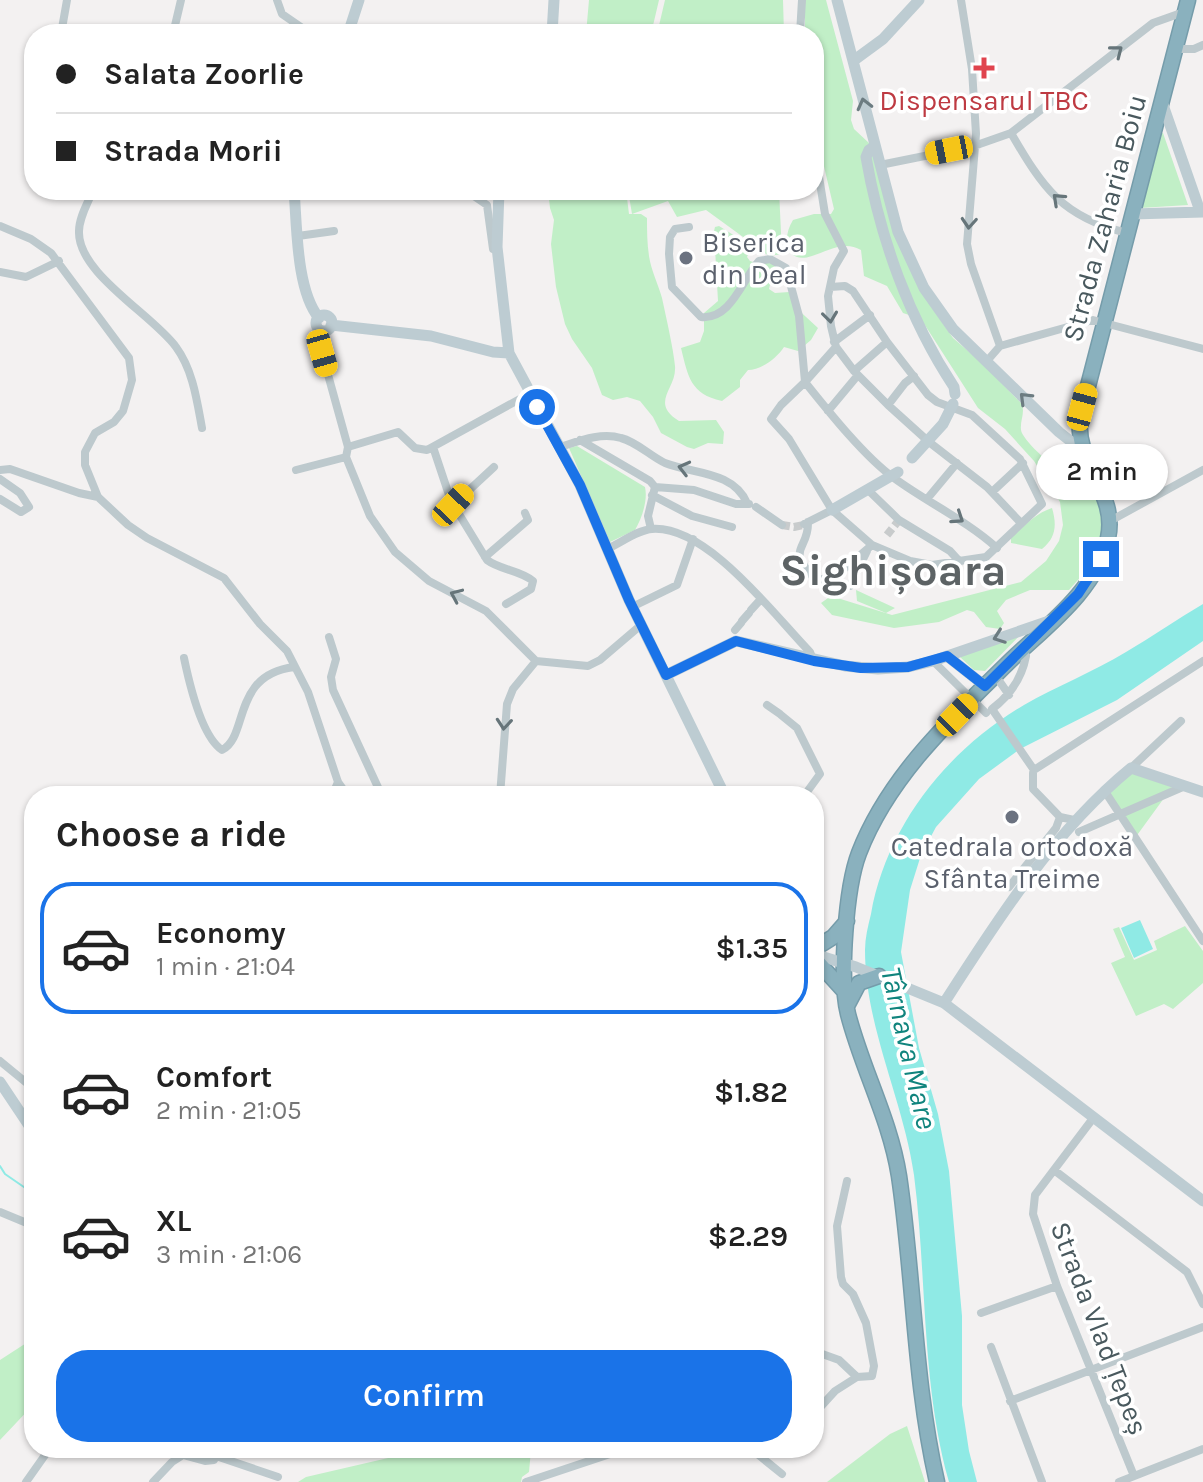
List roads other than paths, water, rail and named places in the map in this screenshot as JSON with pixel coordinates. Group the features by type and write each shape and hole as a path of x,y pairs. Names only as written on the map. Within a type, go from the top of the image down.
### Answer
{"highway":[{"name":"Strada Zaharia Boiu","path":"1083,451 1080,417 1186,6"},
{"path":"846,1000 847,921 853,871 879,813 917,759 1078,594 1096,569 1107,541 1110,521 1104,497 1083,451"},
{"path":"824,945 847,921"},
{"path":"824,968 846,1000 895,1156 924,1410 937,1482"},
{"path":"846,1000 860,976 879,976"}],"street":[{"path":"63,24 67,0"},
{"path":"175,24 181,0"},
{"path":"277,0 282,14 296,24"},
{"path":"351,24 359,0"},
{"path":"553,24 554,0"},
{"path":"801,24 802,0"},
{"path":"837,0 898,232 924,288 953,329 1059,432 1083,451"},
{"path":"853,61 883,39 919,0"},
{"path":"961,0 972,69 976,134 967,244 1000,346"},
{"path":"880,165 974,146 1011,133 1153,23 1186,6"},
{"path":"1175,49 1188,50 1203,45"},
{"path":"1132,214 1201,212 1161,99"},
{"path":"1011,133 1031,167 1060,201 1087,220 1127,233"},
{"path":"875,146 866,157 888,245 919,327 954,387 953,402 929,442 912,458"},
{"path":"89,200 80,222 79,240 84,252 109,284 177,349 191,379 202,428"},
{"path":"295,200 306,293 319,318 328,317 322,353 348,447 346,457 370,516 395,552 429,581 486,611 536,661 588,666 600,660 641,625"},
{"path":"480,200 487,205 494,264 499,274"},
{"path":"498,200 496,229 499,274 509,353 611,547 632,607 720,786"},
{"path":"823,200 825,214 844,251 834,268 828,305 835,344 856,373 888,405 992,492 1021,523"},
{"path":"0,226 31,239 59,261 90,308 122,347 132,367 132,380 123,411 114,422 95,433 85,452 87,473 98,497 147,538 229,583 260,624 287,651 312,701 341,786"},
{"path":"689,227 675,229 670,237 672,287 701,317 714,316 724,309 759,261 770,259 786,268 799,316 805,382 828,411 895,474 997,548"},
{"path":"298,236 334,231"},
{"path":"0,272 26,277 59,261"},
{"path":"830,287 849,288 870,315 887,342 932,399 953,402 972,415 1023,463 1042,504 986,557 927,565 870,548 832,510 789,439 771,419 835,344 870,315"},
{"path":"987,361 1000,346 1086,321 1104,322 1203,349"},
{"path":"326,328 431,336 493,352 509,353"},
{"path":"828,411 856,373 887,342"},
{"path":"888,405 914,376"},
{"path":"348,447 398,432 418,450 427,450 529,394"},
{"path":"560,447 599,437 625,439 666,463 725,481 751,505 782,525"},
{"path":"580,440 650,481 653,491 648,516 651,529"},
{"path":"433,447 446,491 485,557 494,565 533,581 531,589 506,604"},
{"path":"296,470 346,457"},
{"path":"927,499 957,463"},
{"path":"992,492 1023,463"},
{"path":"453,505 494,467"},
{"path":"0,470 10,469 98,497"},
{"path":"1110,521 1203,470"},
{"path":"870,548 850,586 814,578 800,561 799,546 808,533 806,524 895,474"},
{"path":"0,479 20,493 29,507 21,512 0,499"},
{"path":"867,489 904,524 950,551 960,562"},
{"path":"653,491 694,490 736,504 751,505"},
{"path":"653,491 692,516 732,527"},
{"path":"485,557 528,520 525,513"},
{"path":"611,547 651,529 693,539 711,551 761,599 810,652 814,661"},
{"path":"632,607 677,585 693,539"},
{"path":"830,581 870,548"},
{"path":"666,675 735,630 761,599"},
{"path":"735,630 743,642 814,661 878,669 933,661 1053,620"},
{"path":"329,637 336,659 331,677 333,690 377,786"},
{"path":"947,656 1009,695"},
{"path":"989,711 1009,695 1024,667 1026,656"},
{"path":"184,658 196,703 216,745 222,750 232,742 245,700 252,689 278,672 294,667"},
{"path":"501,786 507,704 513,689 536,661"},
{"path":"933,661 989,711 1034,771 1033,789 1060,817 1074,820"},
{"path":"1034,771 1203,661"},
{"path":"767,705 797,728 820,774 811,786"},
{"path":"944,1003 1017,894 1074,820 1181,721"},
{"path":"1131,768 1203,792"},
{"path":"336,786 338,782"},
{"path":"1079,832 1185,786"},
{"path":"1104,790 1203,941"},
{"path":"1009,887 1056,828 1060,817"},
{"path":"824,956 846,963 860,976"},
{"path":"879,976 944,1003 1203,1201"},
{"path":"0,1061 24,1081"},
{"path":"0,1082 24,1118"},
{"name":"Strada Vlad Țepeș","path":"1094,1117 1035,1195 1032,1208 1057,1286 1134,1476"},
{"path":"1054,1170 1187,1272 1203,1304"},
{"path":"824,1403 835,1391 857,1377 872,1376 874,1366 866,1323 853,1294 843,1284 841,1277 837,1226 847,1181"},
{"path":"0,1212 24,1222"},
{"path":"981,1313 1057,1286"},
{"path":"1010,1401 1203,1327"},
{"path":"991,1347 1042,1482"},
{"path":"824,1355 839,1360 857,1377"},
{"path":"1119,1482 1203,1449"},
{"path":"26,1482 43,1458"},
{"path":"153,1482 178,1458"},
{"path":"195,1458 211,1462 214,1458"},
{"path":"222,1458 278,1477"},
{"path":"526,1482 598,1458"},
{"path":"762,1458 782,1474"}],"water":[{"name":"Târnava Mare","path":"1203,604 1203,641 1117,700 1020,749 979,779 936,827 921,855 910,890 901,952 919,1048 938,1114 949,1171 962,1316 962,1405 977,1482 949,1482 940,1445 929,1368 914,1175 871,1007 867,979 866,941 879,882 890,851 924,794 970,744 1024,705 1113,659"},
{"path":"1140,920 1153,949 1134,958 1121,928"}],"waterway":[{"path":"0,1166 5,1174 24,1187"}],"tunnel":[{"path":"887,535 899,520"},
{"path":"782,525 803,525"}],"place":[{"name":"Dispensarul TBC","path":"984,68"},
{"name":"Biserica din Deal","path":"686,258"},
{"name":"Catedrala ortodoxă Sfânta Treime","path":"1012,817"}],"district":[{"name":"Sighișoara","path":"893,570"}]}
